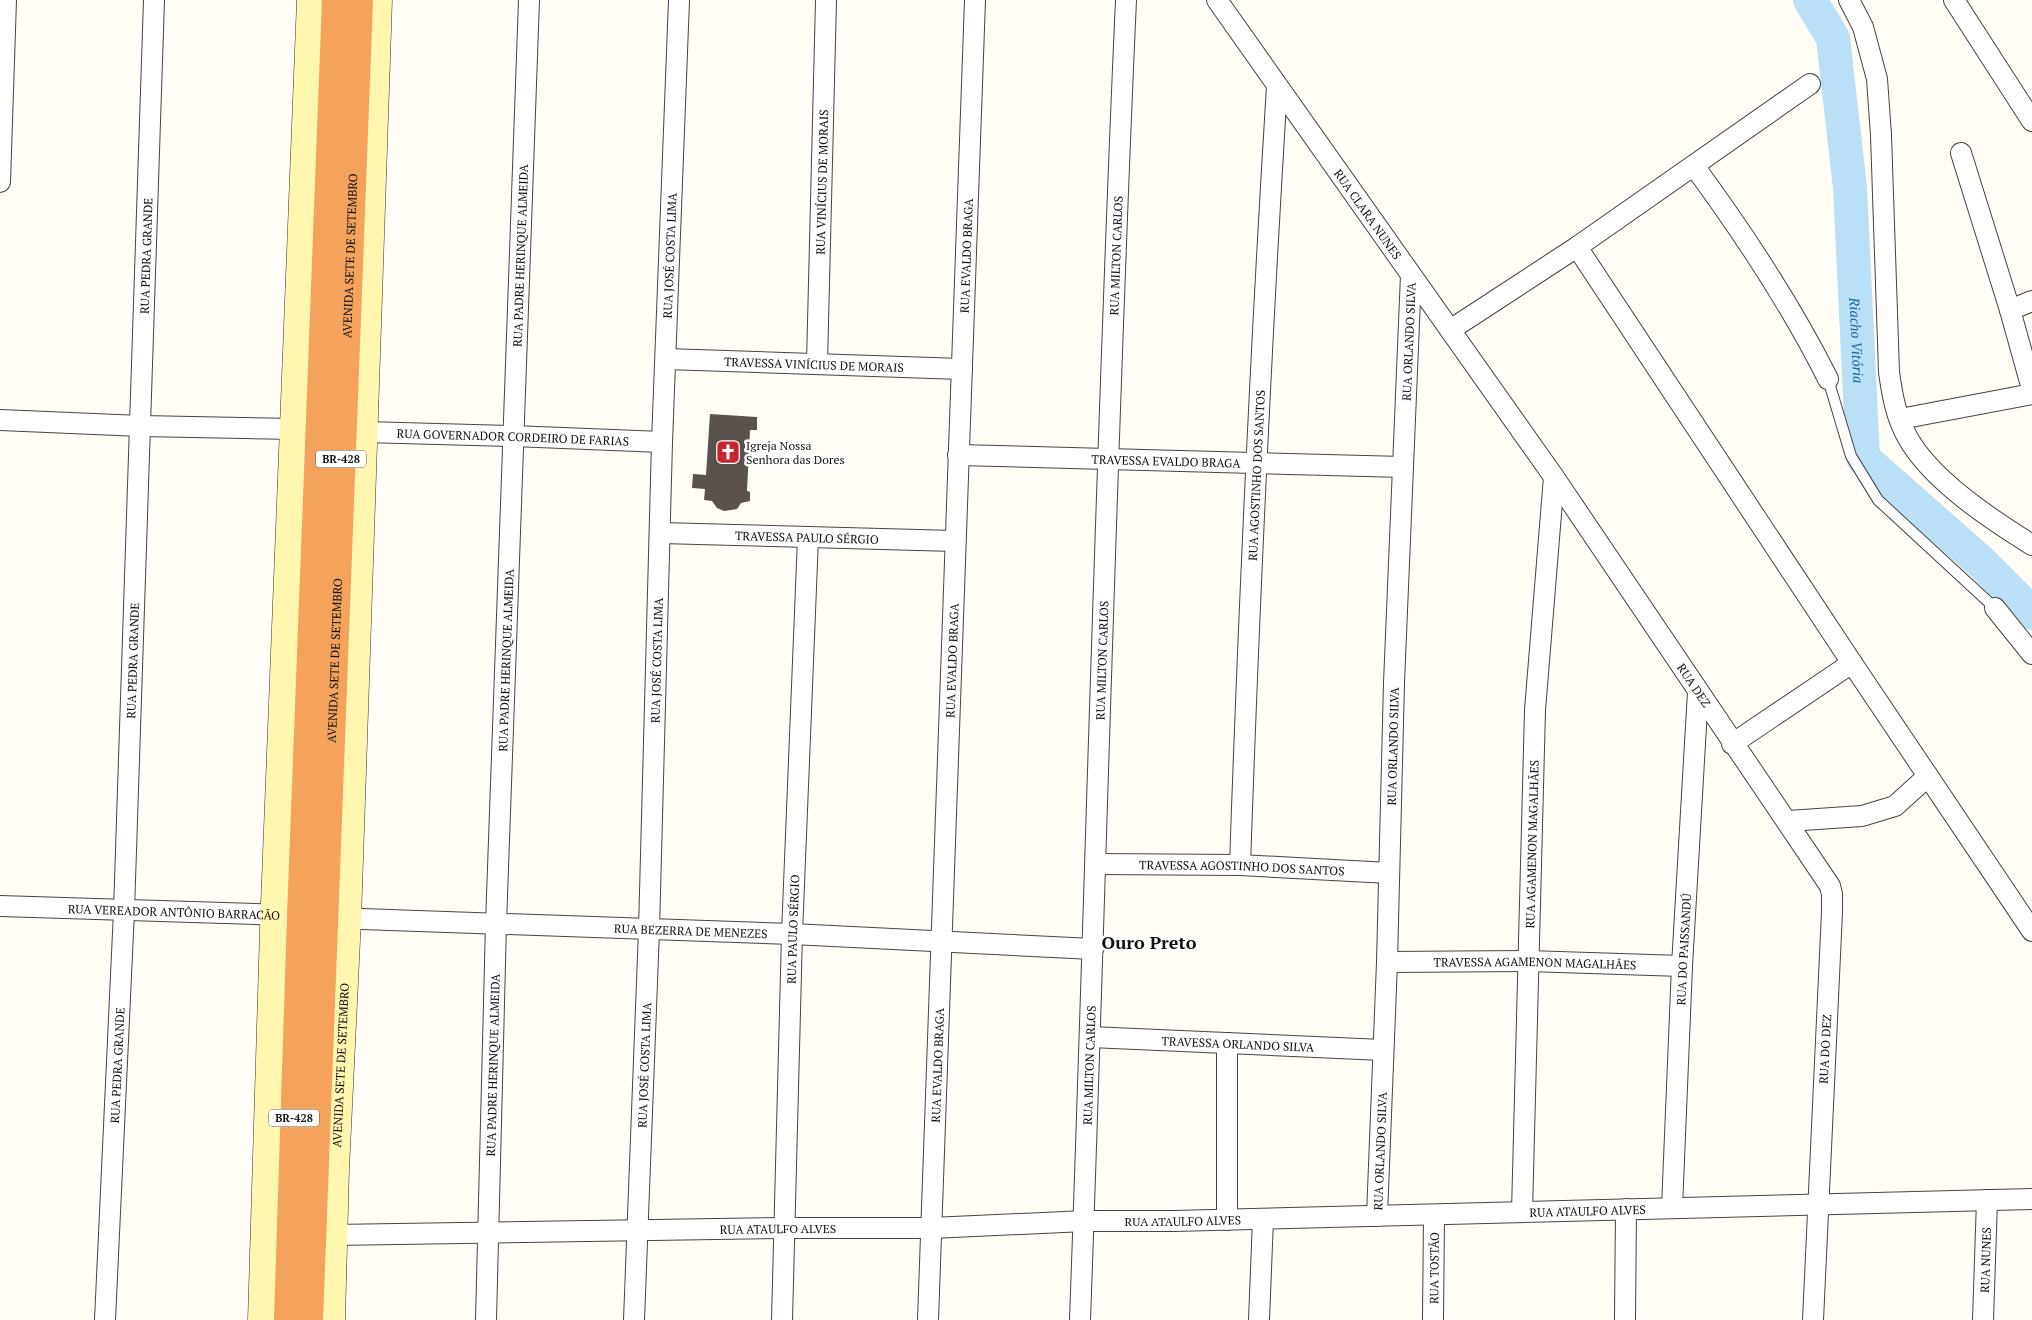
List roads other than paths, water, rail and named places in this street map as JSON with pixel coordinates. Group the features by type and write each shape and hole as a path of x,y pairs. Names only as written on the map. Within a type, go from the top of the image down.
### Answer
{"highway":[{"name":"AVENIDA SETE DE SETEMBRO","path":"309,1320 318,1084 312,917 336,0"},
{"name":"AVENIDA SETE DE SETEMBRO","path":"288,1320 312,917 359,0"},
{"path":"318,1084 340,1052"}],"main road":[{"name":"AVENIDA SETE DE SETEMBRO","path":"311,0 293,428 312,917 340,1052 330,1320"},
{"name":"AVENIDA SETE DE SETEMBRO","path":"262,1320 312,917 364,432 378,0"}],"street":[{"path":"0,182 6,0"},
{"name":"RUA PEDRA GRANDE","path":"105,1320 124,911 154,0"},
{"name":"RUA PADRE HERINQUE ALMEIDA","path":"486,1320 496,924 529,0"},
{"name":"RUA JOSÉ COSTA LIMA","path":"634,1320 649,930 662,442 679,0"},
{"name":"RUA VINÍCIUS DE MORAIS","path":"817,363 826,0"},
{"name":"RUA EVALDO BRAGA","path":"928,1320 974,0"},
{"name":"RUA MILTON CARLOS","path":"1080,1320 1085,1222 1107,460 1126,0"},
{"name":"RUA CLARA NUNES","path":"1217,0 1554,477"},
{"path":"1849,0 1863,27 1877,79 1881,135 1889,372 1892,393 1900,419 1907,437 1917,453 1946,482 1999,524 2032,545"},
{"path":"1954,0 2032,120"},
{"path":"1450,330 1577,247 1810,84"},
{"name":"RUA AGOSTINHO DOS SANTOS","path":"1240,865 1256,464 1277,86"},
{"path":"1961,153 2010,310 2032,389"},
{"path":"1694,166 1738,226 1787,302 1807,336 1828,379"},
{"path":"1577,247 2032,931"},
{"name":"RUA ORLANDO SILVA","path":"1377,1216 1387,962 1394,684 1411,275"},
{"path":"2010,310 2032,301"},
{"name":"TRAVESSA VINÍCIUS DE MORAIS","path":"666,359 962,369"},
{"path":"1900,419 2032,394"},
{"path":"0,420 141,426 293,428"},
{"name":"RUA GOVERNADOR CORDEIRO DE FARIAS","path":"364,432 662,442"},
{"name":"TRAVESSA EVALDO BRAGA","path":"958,455 1404,467"},
{"name":"RUA DEZ","path":"1554,477 1732,744 1788,822 1830,886 1832,894"},
{"name":"RUA AGAMENON MAGALHÃES","path":"1522,1212 1535,710 1554,477"},
{"name":"TRAVESSA PAULO SÉRGIO","path":"661,533 955,540"},
{"name":"RUA PAULO SÉRGIO","path":"782,1320 792,934 808,538"},
{"path":"1995,608 2032,654"},
{"path":"1732,744 1852,663"},
{"name":"RUA DO PAISSANDÚ","path":"1672,1208 1682,966 1698,692"},
{"path":"1788,822 1862,816 1895,806 1928,776"},
{"name":"TRAVESSA AGOSTINHO DOS SANTOS","path":"1096,864 1240,865 1389,874"},
{"name":"RUA DO DEZ","path":"1818,1204 1832,894"},
{"name":"RUA VEREADOR ANTÔNIO BARRACÃO","path":"0,906 312,917"},
{"name":"RUA BEZERRA DE MENEZES","path":"312,917 792,934 1093,949"},
{"name":"TRAVESSA AGAMENON MAGALHÃES","path":"1387,962 1528,961 1682,966"},
{"name":"TRAVESSA ORLANDO SILVA","path":"1090,1037 1383,1050"},
{"path":"1227,1220 1228,1043"},
{"name":"RUA ATAULFO ALVES","path":"333,1235 785,1228 931,1228 1085,1222 2032,1199"},
{"name":"RUA NUNES","path":"1983,1320 1987,1200"},
{"path":"1813,1320 1818,1204"},
{"path":"1625,1320 1626,1209"},
{"name":"RUA TOSTÃO","path":"1433,1320 1434,1214"},
{"path":"1259,1320 1263,1219"}],"lane":[{"path":"1828,379 1851,456 1878,500 1995,608"}],"waterway":[{"name":"Riacho Vitória","path":"1810,0 1833,38 1850,188 1863,458 1981,562 2032,613"}],"place":[{"name":"Igreja Nossa Senhora das Dores","path":"728,452"}],"district":[{"name":"Ouro Preto","path":"1149,942"}]}
